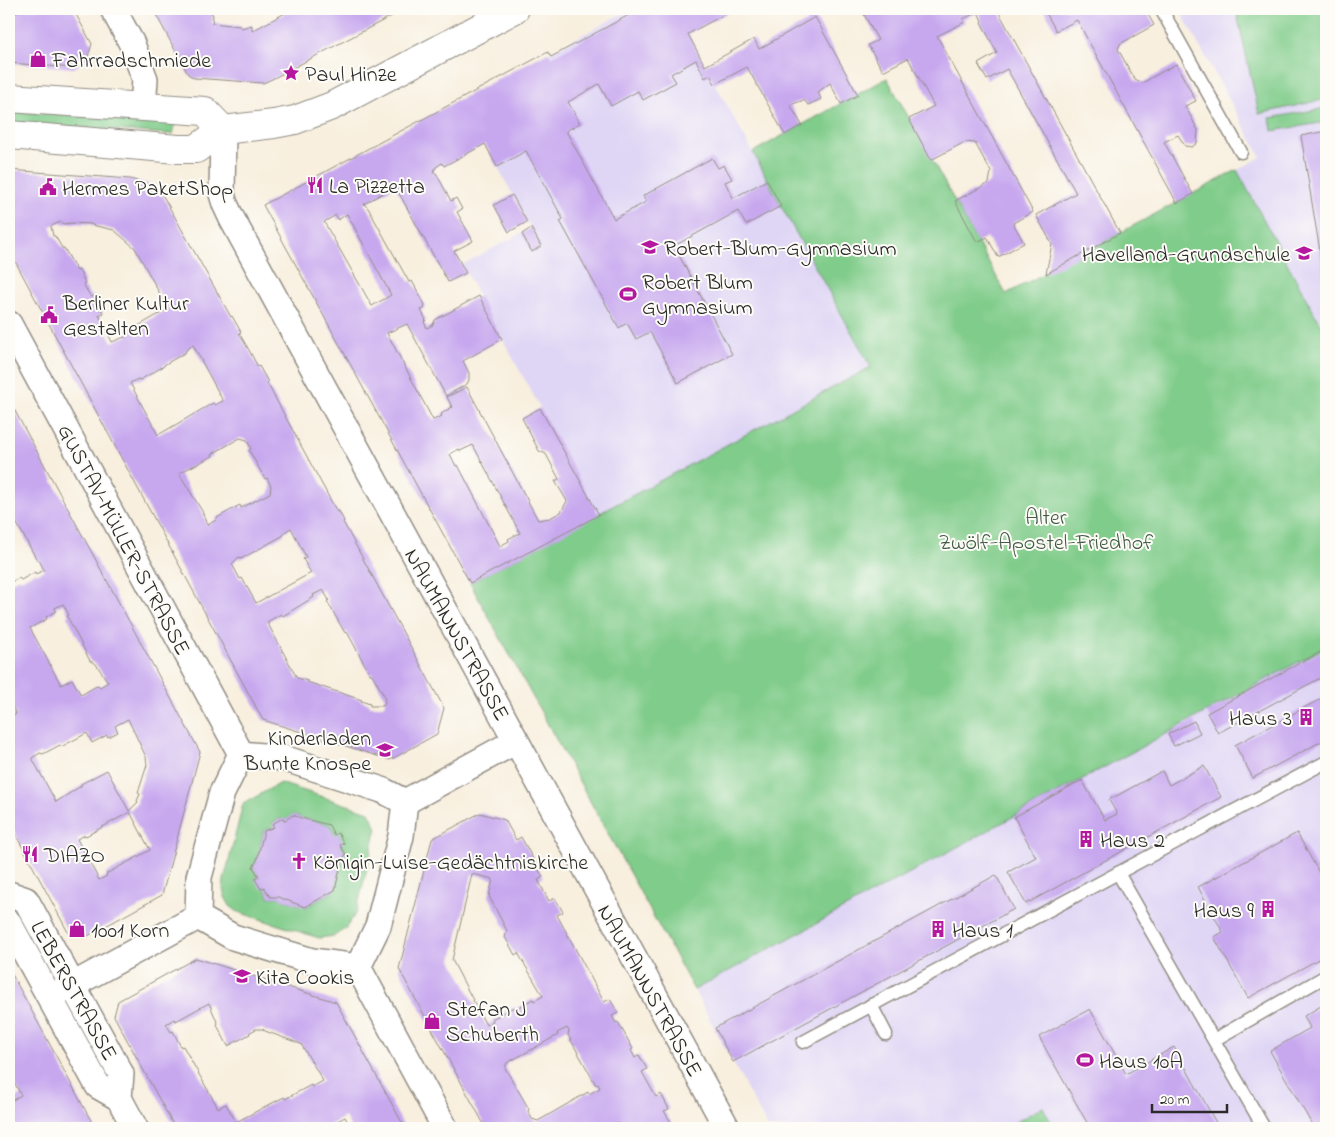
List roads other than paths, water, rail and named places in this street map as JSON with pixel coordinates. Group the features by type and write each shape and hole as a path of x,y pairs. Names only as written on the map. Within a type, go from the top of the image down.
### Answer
{"main road":[{"path":"9,135 196,149 223,130 295,120 332,106 500,12"},
{"path":"9,98 206,111 223,130"}],"street":[{"path":"113,9 132,44 145,79 142,108"},
{"name":"NAUMANNSTRASSE","path":"223,130 222,194 232,219 727,1128"},
{"name":"GUSTAV-MÜLLER-STRASSE","path":"9,324 241,754"},
{"path":"405,802 516,741"},
{"path":"198,917 199,877 222,793 241,754 283,758 382,790 405,802"},
{"path":"358,967 378,926 401,836 405,802"},
{"name":"LEBERSTRASSE","path":"9,894 26,900 121,1074 119,1098 98,1086 9,923"},
{"path":"198,917 233,937 312,961 358,967"},
{"path":"50,998 198,917"},
{"path":"358,967 446,1128"},
{"path":"119,1098 135,1128"}],"lane":[{"path":"1161,9 1241,152"},
{"path":"803,1042 1326,762"},
{"path":"1118,873 1264,1128"},
{"path":"1214,1040 1326,976"},
{"path":"871,1006 886,1034"}],"place":[{"name":"Fahrradschmiede","path":"38,59"},
{"name":"Paul Hinze","path":"291,73"},
{"name":"La Pizzetta","path":"315,185"},
{"name":"Hermes PaketShop","path":"48,187"},
{"name":"Robert-Blum-Gymnasium","path":"650,247"},
{"name":"Havelland-Grundschule","path":"1304,253"},
{"name":"Robert Blum Gymnasium","path":"628,294"},
{"name":"Berliner Kultur Gestalten","path":"49,315"},
{"name":"Haus 3","path":"1306,717"},
{"name":"Kinderladen Bunte Knospe","path":"385,750"},
{"name":"Haus 2","path":"1086,839"},
{"name":"DIAZO","path":"30,854"},
{"name":"Königin-Luise-Gedächtniskirche","path":"299,861"},
{"name":"Haus 9","path":"1268,909"},
{"name":"1001 Korn","path":"77,929"},
{"name":"Haus 1","path":"938,929"},
{"name":"Kita Cookis","path":"242,976"},
{"name":"Stefan J Schuberth","path":"432,1021"},
{"name":"Haus 10A","path":"1085,1060"}],"park label":[{"name":"Alter Zwölf-Apostel-Friedhof","path":"1046,528"}]}
